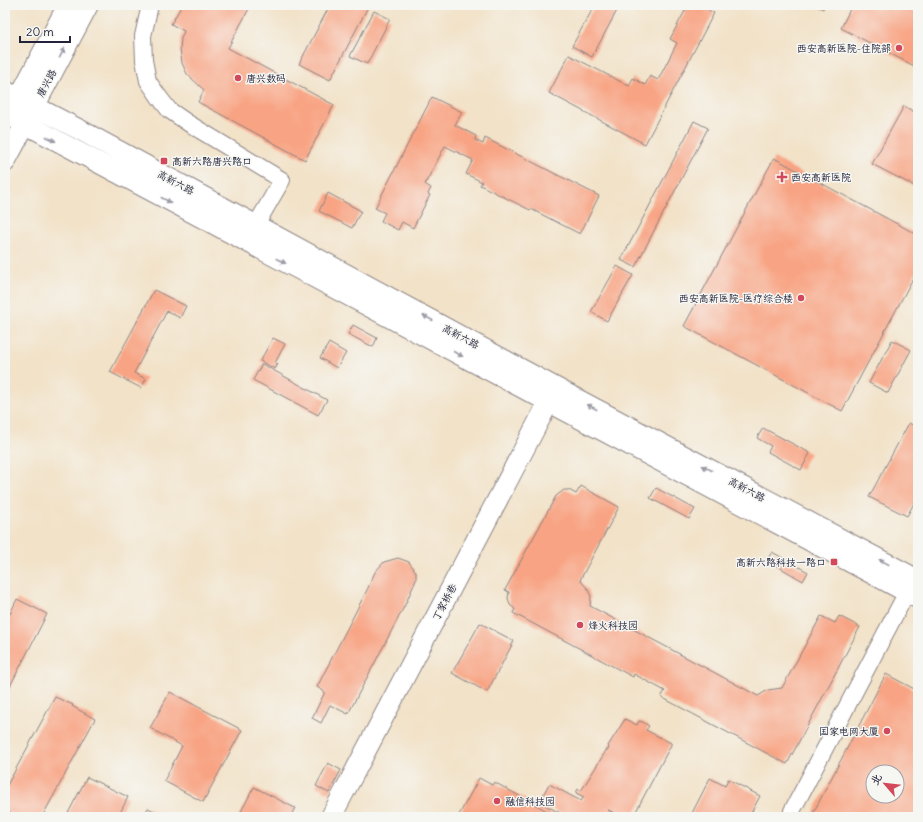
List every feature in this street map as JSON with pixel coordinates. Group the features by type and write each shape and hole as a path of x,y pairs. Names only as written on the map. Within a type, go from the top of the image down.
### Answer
{"street":[{"name":"唐兴路","path":"5,162 11,120 20,98 68,5"},
{"name":"唐兴路","path":"20,98 88,5"},
{"path":"150,5 143,36 144,60 148,81 159,97 169,110 188,123 282,180 256,225"},
{"name":"高新六路","path":"20,98 256,225 553,395 914,590"},
{"name":"高新六路","path":"11,120 553,395"},
{"name":"丁家桥巷","path":"330,817 553,395"},
{"path":"792,811 914,590"}],"building":[{"name":"唐兴数码","path":"182,5 251,5 228,48 334,105 305,160 198,102 204,90 187,74 182,63 180,49 184,31 171,24"},
{"path":"330,5 369,5 330,80 299,64"},
{"path":"595,5 620,5 592,57 572,46"},
{"path":"688,5 699,5 714,13 645,144 549,93 569,55 629,86 633,78 645,85 650,76 658,80 677,43 670,39"},
{"path":"815,5 825,5 823,9"},
{"name":"西安高新医院-住院部","path":"852,5 918,5 918,68 841,28"},
{"path":"374,11 390,19 367,64 350,56"},
{"path":"432,97 462,112 455,125 476,136 475,140 483,144 485,138 599,196 580,234 480,185 482,182 466,174 473,160 445,146 425,184 431,188 428,194 430,195 413,228 402,222 398,230 381,221 385,213 375,208"},
{"path":"904,106 918,114 918,188 872,164"},
{"path":"694,121 708,128 635,267 621,260"},
{"name":"西安高新医院-医疗综合楼","path":"774,158 918,235 918,269 842,411 684,326"},
{"path":"328,193 361,211 352,228 319,211"},
{"path":"617,266 633,275 607,321 591,312"},
{"path":"154,290 186,306 180,318 167,311 134,373 146,379 141,388 110,372"},
{"path":"353,325 377,338 373,347 348,334"},
{"path":"273,338 285,344 275,363 278,364 275,369 260,361"},
{"path":"892,340 911,350 888,393 869,383"},
{"path":"329,343 346,353 337,368 320,358"},
{"path":"262,364 327,400 318,415 253,380"},
{"path":"909,423 918,428 918,496 907,516 869,497"},
{"path":"763,428 810,453 801,470 768,452 771,446 757,438"},
{"name":"烽火科技园","path":"581,486 619,507 580,580 588,589 591,597 590,606 758,696 768,690 782,688 821,616 835,623 839,616 860,627 787,764 661,697 665,691 634,674 633,677 513,613 515,609 510,605 508,598 509,592 505,590 556,496 564,490 569,490 576,494"},
{"path":"656,488 695,509 689,519 650,498"},
{"path":"772,552 808,572 803,581 767,560"},
{"path":"398,558 409,562 416,572 416,580 405,605 348,714 330,705 321,723 312,718 325,692 317,687 375,572 384,562"},
{"path":"17,599 47,614 5,696 5,612 10,614"},
{"path":"480,623 514,641 487,692 452,673"},
{"name":"国家电网大厦","path":"886,674 918,691 918,817 811,817"},
{"path":"170,692 242,730 203,802 164,781 182,746 150,728"},
{"path":"55,697 73,705 72,706 95,719 42,817 18,817 5,810 5,789"},
{"path":"625,719 637,725 639,721 643,722 649,726 646,730 671,743 633,817 622,817 608,810 621,817 568,817 539,802 549,784 581,801 584,797 576,793 578,789 581,791 606,750 608,750 608,746"},
{"path":"328,763 341,770 329,793 316,786"},
{"path":"87,777 128,797 118,817 66,817"},
{"name":"融信科技园","path":"479,778 492,785 494,782 558,817 463,817 459,815"},
{"path":"710,778 725,786 728,779 760,796 749,817 690,817"},
{"path":"254,787 295,808 290,817 238,817"},
{"path":"148,808 166,817 143,817"}],"place":[{"name":"西安高新医院-住院部","path":"899,48"},
{"name":"唐兴数码","path":"238,78"},
{"name":"高新六路唐兴路口","path":"164,161"},
{"name":"西安高新医院","path":"782,177"},
{"name":"西安高新医院-医疗综合楼","path":"801,298"},
{"name":"高新六路科技一路口","path":"834,562"},
{"name":"烽火科技园","path":"580,625"},
{"name":"国家电网大厦","path":"887,731"},
{"name":"融信科技园","path":"497,801"}]}
